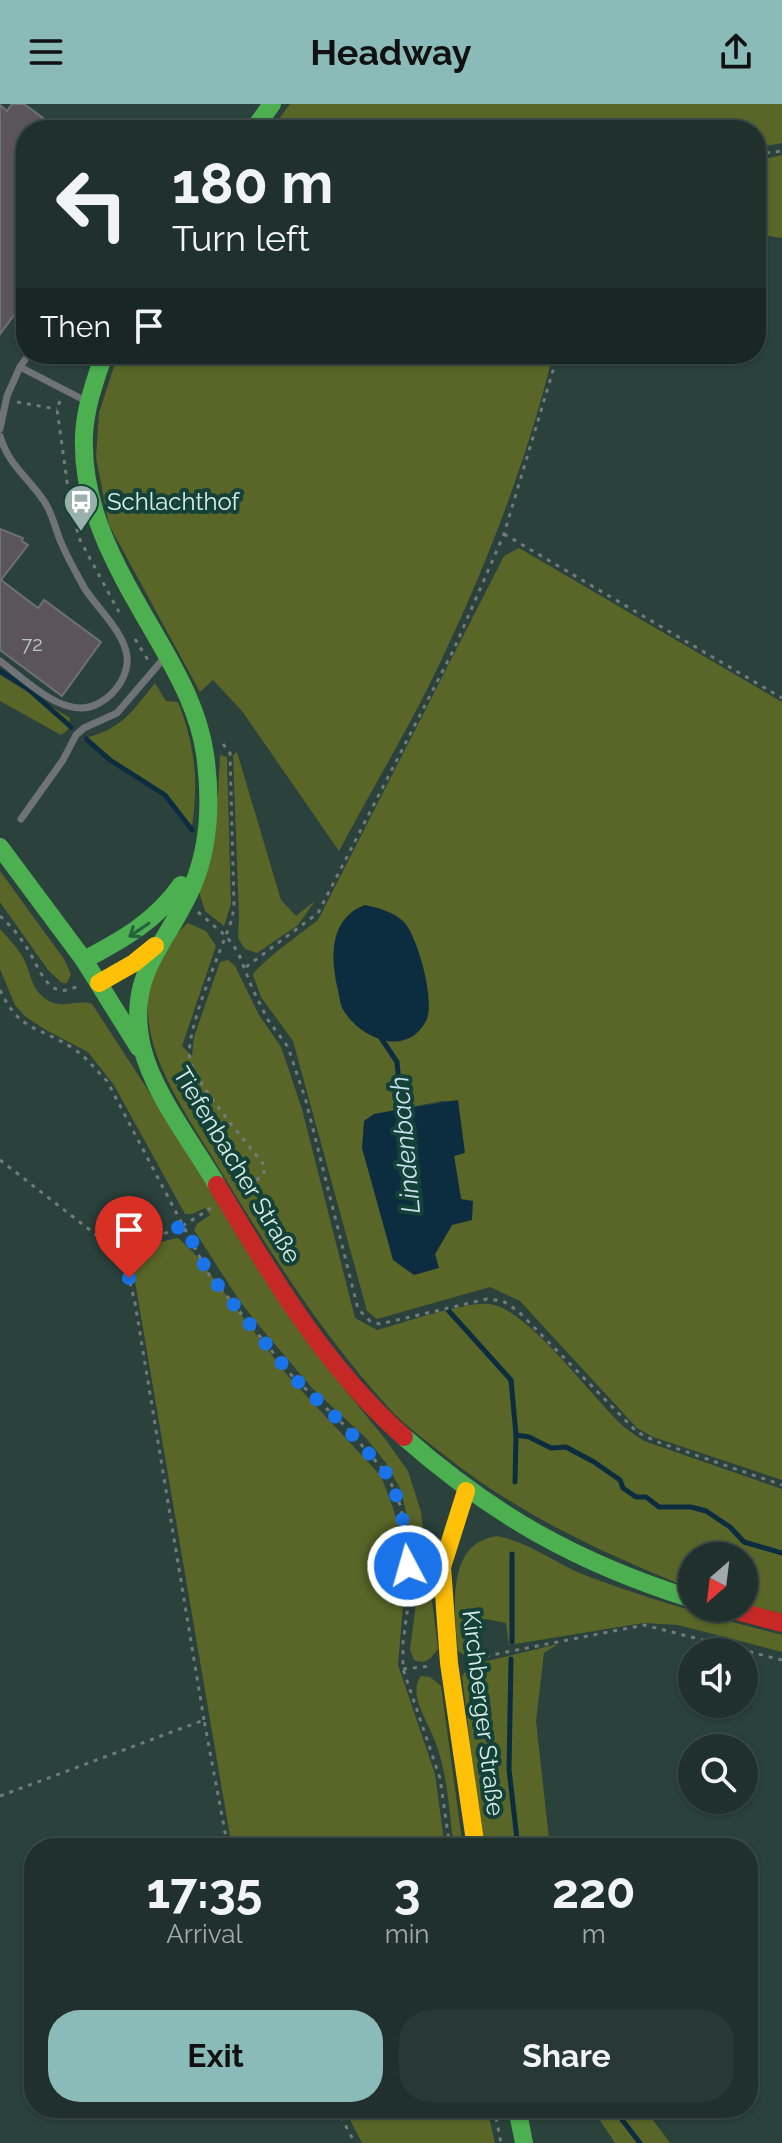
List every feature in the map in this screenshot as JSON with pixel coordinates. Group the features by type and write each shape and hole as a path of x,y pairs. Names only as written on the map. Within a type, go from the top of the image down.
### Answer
{"main road":[{"name":"Tiefenbacher Straße","path":"101,364 88,402 83,459 91,510 115,566 167,655 199,726 206,761 206,818 201,863 185,902 148,967 139,991 145,1058 231,1208 270,1269 320,1345 367,1401 466,1491 575,1556 648,1587 678,1595"},
{"name":"Tiefenbacher Straße","path":"92,973 167,905 191,865 206,818"},
{"path":"0,847 92,973 145,1058"},
{"name":"Tiefenbacher Straße","path":"92,973 134,963 166,934"},
{"name":"Kirchberger Straße","path":"466,1491 442,1567 449,1663 475,1838"},
{"path":"758,1617 782,1623"},
{"path":"519,2118 524,2143"}],"lane":[{"path":"0,429 7,396 22,364"},
{"path":"20,367 88,402"},
{"path":"0,436 15,469 51,512 71,564 122,642 127,664 120,683 104,700 92,707 78,708 51,699 0,661"},
{"path":"21,819 63,760 76,735 117,713 167,655"}],"path":[{"path":"246,967 318,913 454,649 504,534 555,364"},
{"path":"65,390 57,409 64,471 77,530 95,571 120,615"},
{"path":"7,396 21,405 57,409"},
{"path":"504,534 782,698"},
{"path":"133,637 154,670"},
{"path":"222,740 223,748 230,753 232,776 234,906 191,1034 189,1056 197,1077 264,1165 264,1175"},
{"path":"185,902 226,936 246,967 252,988 268,1020 288,1047 306,1101 358,1309 363,1316 380,1324 487,1299 503,1301 530,1323 637,1432 782,1485"},
{"path":"0,916 25,944 45,982 54,989 65,991 74,988 92,973"},
{"path":"0,990 14,1015 27,1026 73,1049 107,1081 208,1273 293,1377 342,1423 387,1474 401,1507 410,1590 403,1669 440,1778 449,1838"},
{"path":"0,1160 131,1262"},
{"path":"184,1225 143,1243 131,1262 129,1278 226,1838"},
{"path":"403,1669 644,1625 782,1660"},
{"path":"0,1796 204,1720"},
{"path":"341,2118 355,2143"},
{"path":"496,2118 501,2143"}],"green space":[{"path":"290,104 782,104 782,143 766,146 766,120 278,120"},
{"path":"782,155 782,238 766,236 766,159"},
{"path":"115,364 550,364 520,468 477,580 420,702 339,851 242,711 213,680 200,692 109,525 96,457 99,413"},
{"path":"519,548 782,702 782,1480 653,1437 637,1428 520,1301 490,1287 377,1319 367,1311 293,1041 261,997 253,975 318,920 504,556","holes":["442,1101 458,1101 454,1155 461,1200 452,1225 435,1254 374,1114"]},
{"path":"0,675 70,718 68,730 61,735 0,701"},
{"path":"155,683 166,701 178,702 189,735 195,782 191,833 164,796 109,762 82,739 107,730 124,719"},
{"path":"237,752 281,900 296,916 315,901 298,925 257,953 245,949 238,938 233,755"},
{"path":"220,755 227,757 231,904 224,926 205,911 199,892 218,793"},
{"path":"0,871 64,959 71,974 67,983 62,983 48,970 0,902"},
{"path":"188,923 206,931 216,946 182,1046 192,1056 194,1037 220,962 228,960 235,966 259,1015 281,1047 302,1109 355,1318 377,1330 466,1306 490,1304 505,1310 523,1321 624,1427 644,1441 782,1489 782,1614 758,1608 758,1542 678,1542 678,1583 535,1516 476,1479 395,1414 339,1348 272,1253 162,1069 150,1031 148,986 176,934"},
{"path":"0,929 25,960 34,986 43,997 59,1004 92,1004 335,1377 408,1471 421,1512 438,1649 428,1660 414,1660 410,1650 416,1603 408,1521 401,1490 386,1463 367,1439 313,1389 239,1300 194,1230 210,1215 205,1208 185,1214 114,1085 88,1052 46,1030 26,1017 15,1005 0,969"},
{"path":"178,1238 194,1253 288,1376 381,1476 402,1540 405,1582 398,1665 435,1774 444,1838 230,1838 134,1276 136,1264 147,1245"},
{"path":"497,1536 509,1539 611,1585 678,1606 678,1622 735,1622 782,1635 782,1652 758,1646 758,1638 728,1638 678,1625 643,1623 509,1645 506,1623 485,1619 478,1625 482,1652 464,1655 458,1651 456,1582 468,1552 480,1541"},
{"path":"558,1644 544,1653 536,1721 549,1838 482,1838 462,1676 471,1665"},
{"path":"421,1676 430,1677 441,1686 462,1838 453,1838 443,1767 420,1708 417,1683"},
{"path":"349,2118 489,2118 495,2143 362,2143"},
{"path":"599,2118 651,2118 670,2143 615,2143"}],"water":[{"path":"365,905 391,913 404,922 420,955 429,1000 428,1012 426,1021 417,1033 407,1039 383,1040 371,1035 359,1028 341,1006 335,978 335,941 344,919"},
{"path":"458,1100 465,1153 454,1156 461,1199 473,1201 472,1220 452,1225 435,1254 439,1268 414,1275 393,1260 362,1148 364,1121 374,1114"}],"building":[{"path":"12,104 24,104 43,118 16,120 16,312 0,334 0,105 7,111"},
{"path":"0,529 23,538 22,541 28,545 1,580 38,608 44,600 101,642 62,696 0,650"}],"waterway":[{"name":"Lindenbach","path":"0,671 27,688 71,727"},
{"name":"Lindenbach","path":"86,739 110,760 165,795 192,830"},
{"name":"Lindenbach","path":"379,1035 397,1062 402,1115"},
{"name":"Lindenbach","path":"448,1310 511,1380 516,1435 515,1482"},
{"path":"516,1435 529,1437 551,1448 566,1447 620,1480 623,1488 636,1497 646,1497 659,1507 691,1507 706,1511 730,1527 744,1542 782,1553"},
{"name":"Lindenbach","path":"512,1554 512,1642"},
{"name":"Lindenbach","path":"511,1659 509,1769 517,1838"},
{"name":"Lindenbach","path":"621,2118 640,2143"}],"traffic: fast":[{"path":"260,120 272,104"},
{"path":"101,364 91,395 84,436 89,492 119,570 188,696 202,739 208,787 208,820 199,869 183,906 151,961 139,999 138,1021 142,1047 155,1082 217,1185"},
{"path":"0,847 84,960 139,1048"},
{"path":"84,960 125,937 149,919 181,885"},
{"path":"404,1437 471,1491 539,1534 612,1570 678,1594"},
{"path":"519,2118 524,2143"}],"traffic: slow":[{"path":"99,983 134,963 155,946"},
{"path":"466,1491 442,1567 449,1663 475,1838"}],"traffic: jam":[{"path":"217,1185 257,1252 324,1350 375,1410 404,1437"},
{"path":"758,1617 782,1623"}],"place":[{"name":"Schlachthof","path":"81,533"}],"route":[{"path":"129,1278 131,1262 143,1243 184,1225 208,1273 293,1377 342,1423 387,1474 401,1507 408,1566"}]}
